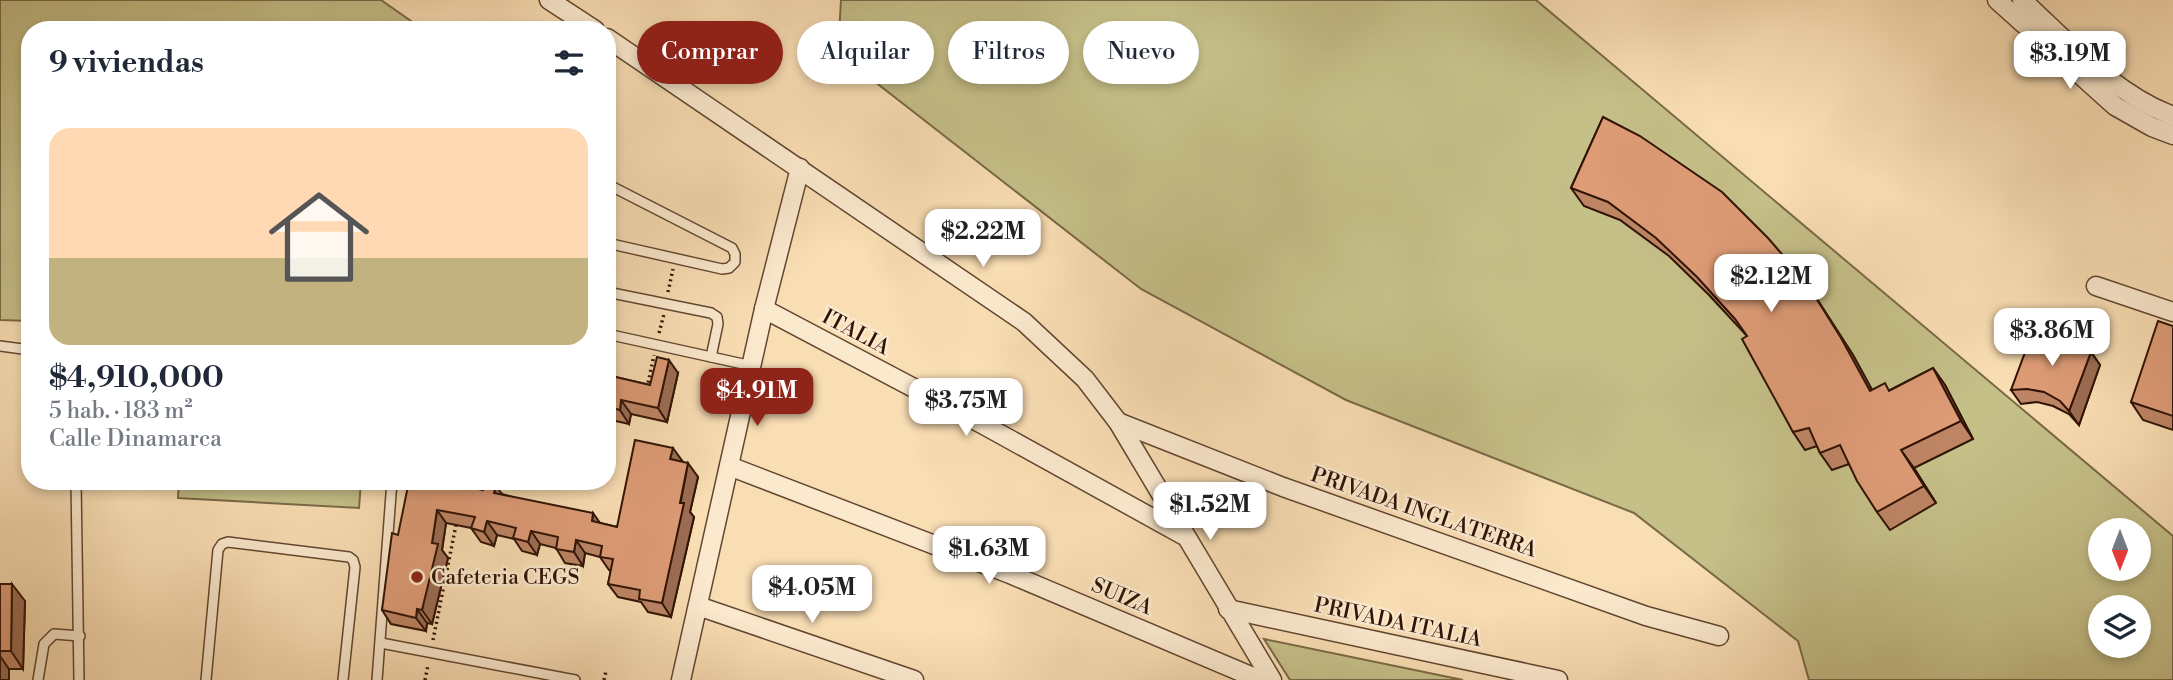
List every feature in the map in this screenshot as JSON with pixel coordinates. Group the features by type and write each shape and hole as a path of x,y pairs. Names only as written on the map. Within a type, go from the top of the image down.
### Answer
{"street":[{"path":"549,0 581,21"},
{"path":"1997,0 2115,106 2152,127 2173,135"},
{"path":"2022,0 2131,96 2153,109 2173,116"},
{"path":"616,44 1024,322 1086,379 1118,422 1272,680"},
{"path":"681,680 764,309 800,168"},
{"path":"2096,286 2173,312"},
{"name":"ITALIA","path":"764,309 982,424 1184,536"},
{"name":"PRIVADA INGLATERRA","path":"1118,422 1283,487 1646,616 1719,636"},
{"name":"SUIZA","path":"729,466 1010,574 1260,680"},
{"path":"698,606 914,680"},
{"name":"PRIVADA ITALIA","path":"1228,610 1558,680"}],"lane":[{"path":"616,189 732,248 736,254 735,262 729,268 722,269 616,245"},
{"path":"616,294 711,313 717,317 718,324 711,357"},
{"path":"616,336 752,366"},
{"path":"0,346 21,349"},
{"path":"75,490 79,680"},
{"path":"377,680 391,490"},
{"path":"206,680 218,550 222,544 228,542 309,551 349,557 353,560 355,567 343,680"},
{"path":"38,680 44,644 54,634 80,636"},
{"path":"381,643 575,680"}],"path":[{"path":"425,680 456,525"},
{"path":"604,680 606,671"}],"shaded area":[{"path":"0,0 381,0 411,21 21,21 21,321 0,320"},
{"path":"841,0 1536,0 2173,536 2173,680 1809,680 1798,641 1634,513 1346,400 1141,289 878,84 934,84 934,21 840,21"},
{"path":"178,490 360,490 359,508 178,498"},
{"path":"1264,639 1463,680 1290,680"}],"building":[{"path":"1603,117 1640,136 1722,192 1768,238 1806,282 1870,391 1885,383 1889,391 1933,368 1961,421 1901,450 1924,486 1877,512 1857,481 1840,445 1820,453 1809,428 1793,432 1742,339 1747,336 1697,277 1656,238 1608,202 1571,188"},
{"path":"2158,321 2173,326 2173,416 2131,402"},
{"path":"2033,331 2091,352 2069,411 2060,401 2044,392 2011,390"},
{"path":"657,357 669,360 658,408 621,400 620,410 616,409 616,377 650,385"},
{"path":"635,440 673,448 670,459 688,463 680,503 684,503 662,603 639,599 640,590 608,584 613,559 600,557 602,546 576,540 574,552 556,549 558,537 531,531 528,542 513,538 516,528 487,521 484,532 471,528 475,517 437,510 432,543 438,544 422,610 417,609 416,618 382,610 392,533 398,535 407,490 495,490 494,493 593,513 592,521 617,527"},
{"path":"0,584 12,584 11,651 0,651"}],"place":[{"name":"Cafeteria CEGS","path":"417,577"}]}
